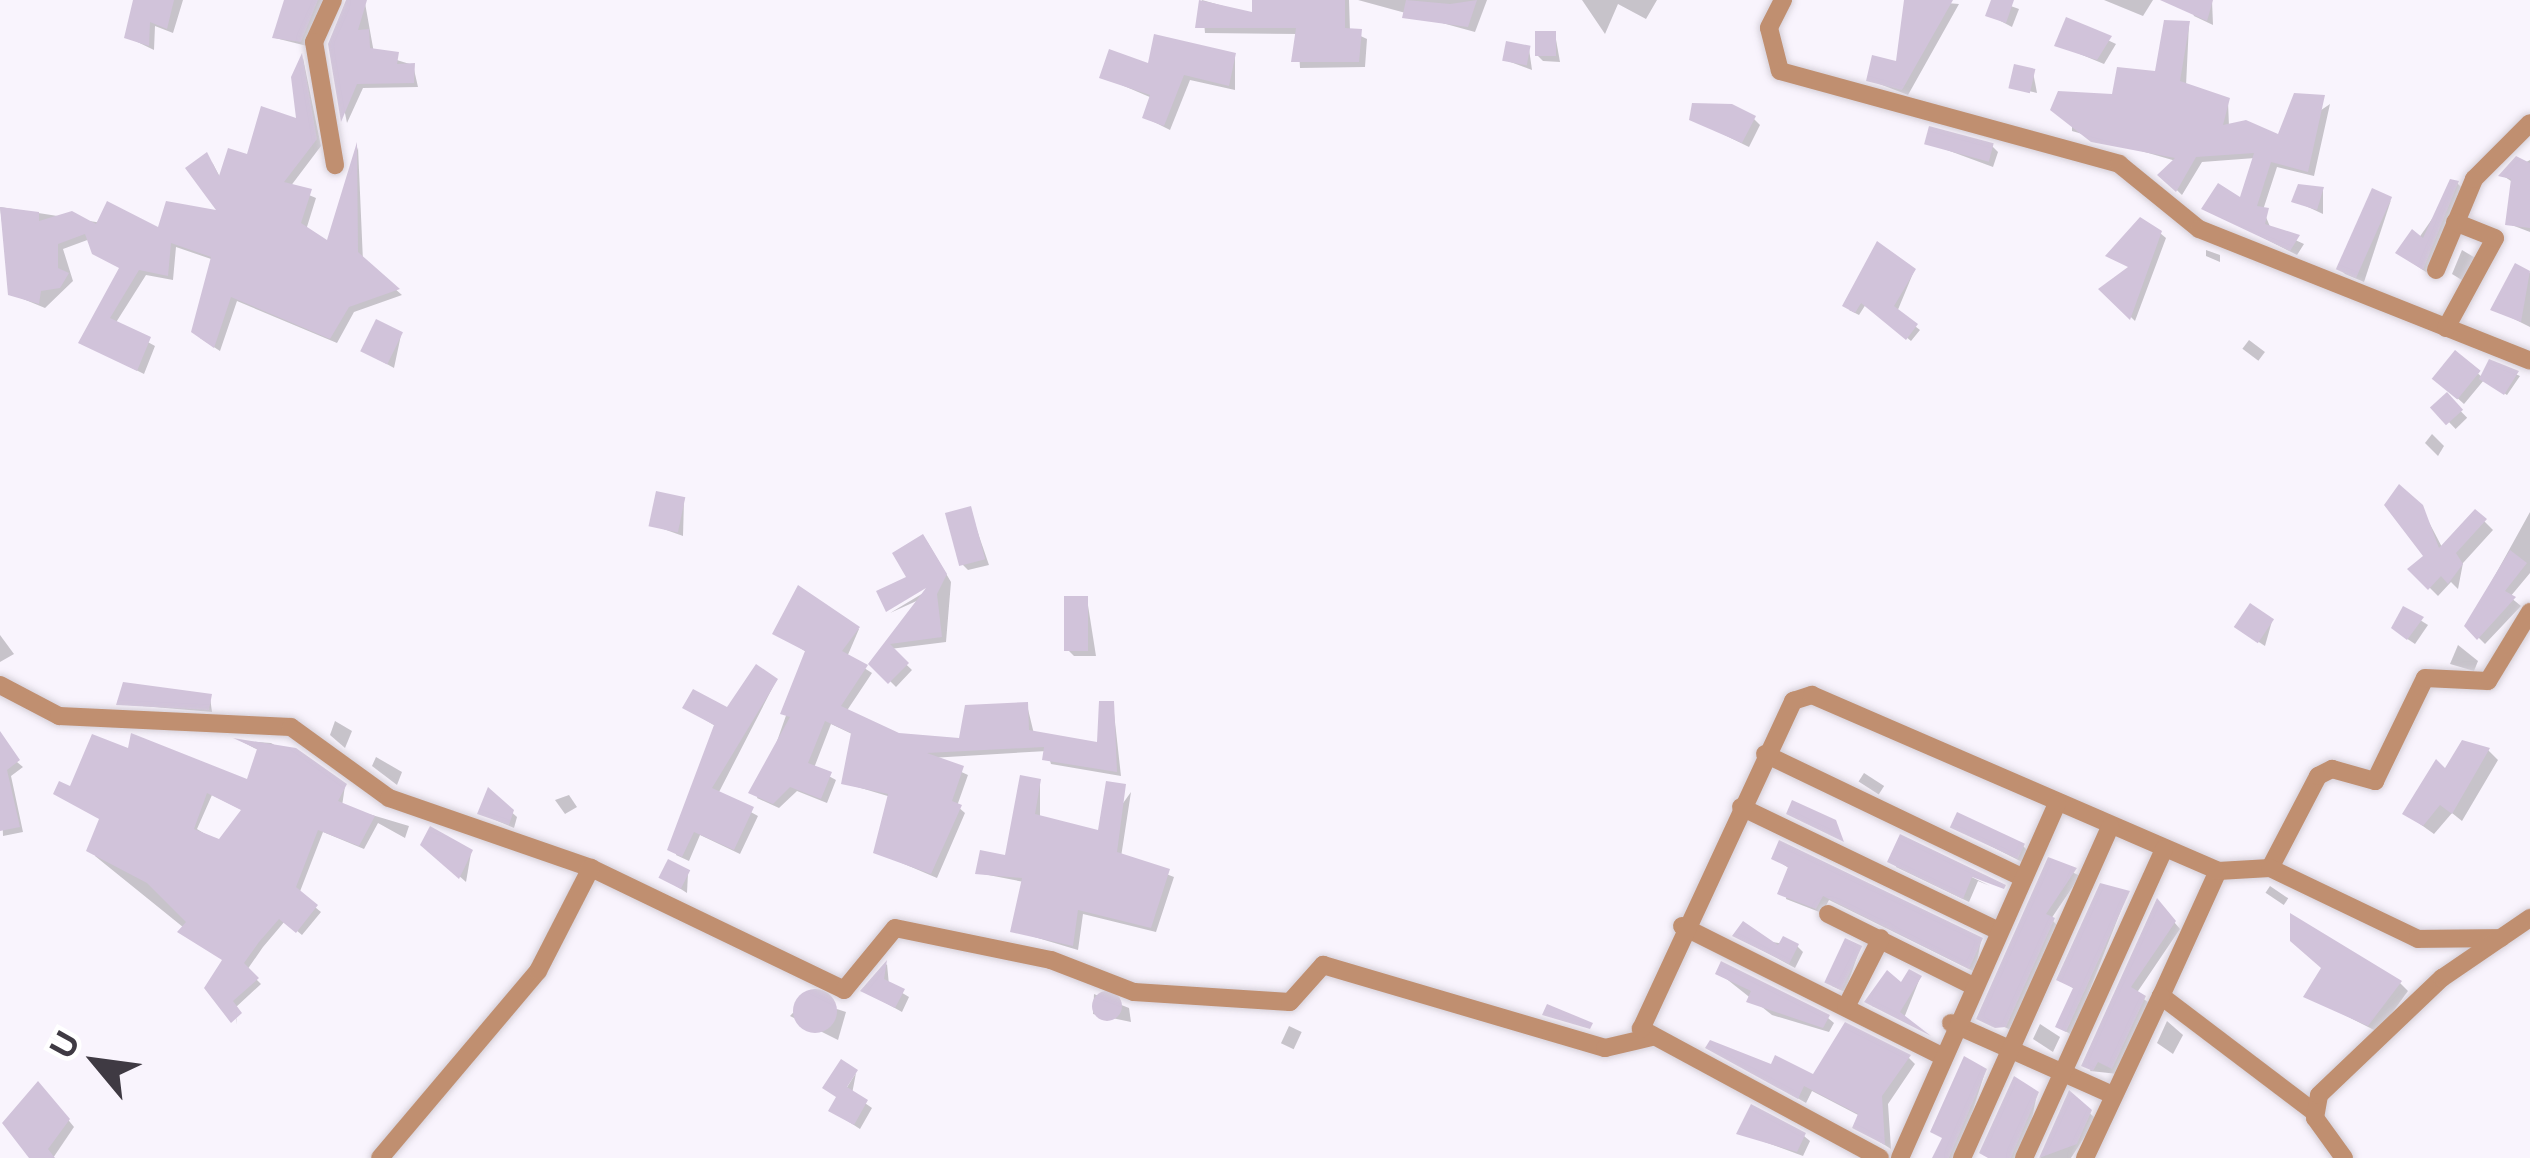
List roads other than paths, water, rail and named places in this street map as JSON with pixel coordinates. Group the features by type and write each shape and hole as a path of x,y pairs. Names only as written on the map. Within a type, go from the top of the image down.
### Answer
{"street":[{"path":"333,0 314,42 335,165"},
{"path":"1784,0 1769,28 1780,71 2119,164 2198,229 2530,362"},
{"path":"2436,270 2474,178 2530,123"},
{"path":"2446,328 2495,238 2455,222"},
{"path":"2270,868 2318,776 2332,769 2375,782 2426,678 2488,681 2530,612"},
{"path":"3,683 58,716 291,727 389,798 475,837 592,868 844,990 895,928 1051,960 1134,992 1290,1001 1323,964 1605,1048 1652,1037"},
{"path":"1880,1158 1652,1037 1643,1017 1682,926 1793,701 1812,695 2218,872 2270,868 2389,931 2501,938"},
{"path":"1766,754 2024,878"},
{"path":"1900,1158 1969,984 2057,804"},
{"path":"1741,807 1997,931"},
{"path":"1962,1158 2110,827"},
{"path":"2024,1158 2164,849"},
{"path":"380,1158 538,971 592,868"},
{"path":"2085,1158 2218,872"},
{"path":"1828,914 1969,984"},
{"path":"2314,1112 2425,992 2530,918"},
{"path":"1682,926 1942,1056"},
{"path":"1846,1006 1881,938"},
{"path":"2161,996 2314,1112 2344,1158"},
{"path":"1952,1023 2010,1045 2062,1080 2113,1095"}]}
